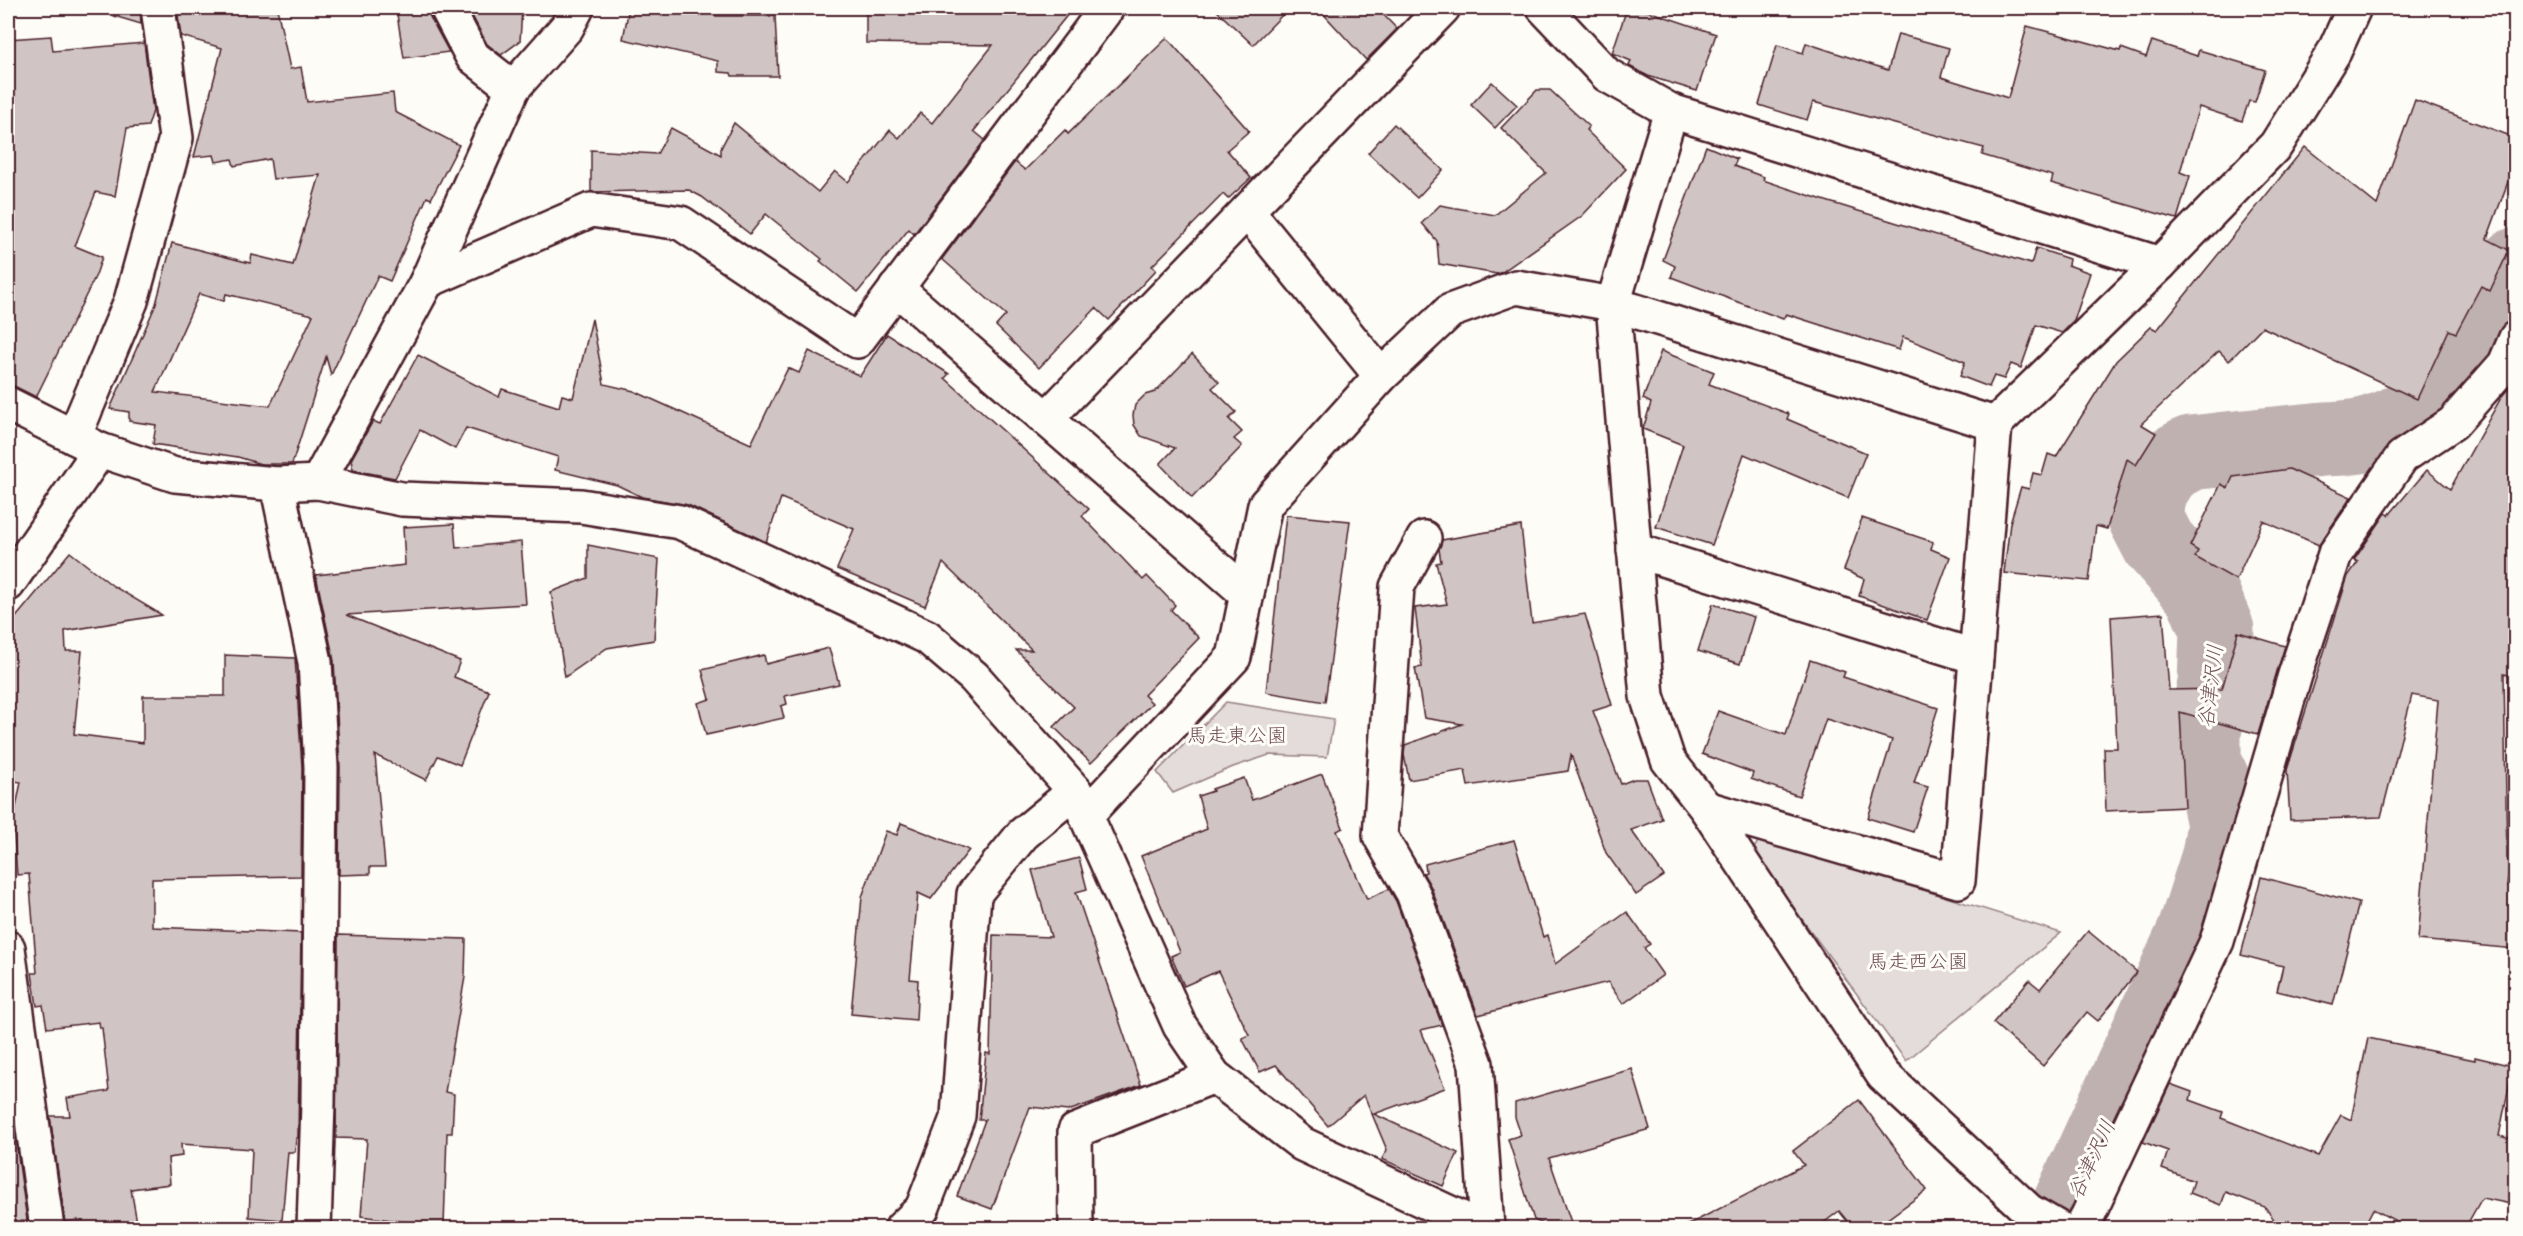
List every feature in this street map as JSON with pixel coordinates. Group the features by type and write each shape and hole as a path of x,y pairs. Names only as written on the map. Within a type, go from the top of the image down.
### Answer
{"street":[{"path":"8,584 87,443 131,301 176,138 158,8"},
{"path":"447,8 472,56 513,88"},
{"path":"318,482 427,281 513,88 567,27 577,8"},
{"path":"427,281 591,210 681,223 857,341 1107,8"},
{"path":"1046,419 1443,8"},
{"path":"1544,8 1607,75 1671,111 2160,264"},
{"path":"1706,808 1958,881 1995,424 2160,264 2276,145 2334,52 2354,8"},
{"path":"1671,111 1613,304 1647,696 1668,760 1706,808 1883,1075 2030,1211 2058,1228"},
{"path":"1247,211 1381,376"},
{"path":"902,1228 922,1209 958,1116 974,894 1023,834 1080,803 1233,657 1265,505 1381,376 1450,311 1516,287 1613,304 1995,424"},
{"path":"896,288 1247,594"},
{"path":"2082,1228 2217,941 2295,675 2336,554 2402,457 2453,423 2512,357"},
{"path":"8,404 87,443 174,475 278,484 318,482 402,499 581,506 680,522 927,637 974,677 1080,803 1180,1026 1214,1076 1302,1144 1482,1228"},
{"path":"278,484 315,662 321,767 318,1103 314,1228"},
{"path":"1424,538 1397,587 1380,836 1413,893 1476,1064 1487,1228"},
{"path":"1634,550 1976,657"},
{"path":"8,948 47,1228"},
{"path":"1076,1228 1075,1131 1214,1076"}],"green space":[{"name":"馬走東公園","path":"1226,702 1334,719 1327,757 1269,755 1233,767 1173,793 1157,772"},
{"name":"馬走西公園","path":"1760,839 2061,933 1906,1061 1752,851"}],"building":[{"path":"116,8 140,8 141,24 114,16"},
{"path":"177,8 277,8 290,69 301,67 307,102 393,93 395,112 459,145 431,199 427,197 390,281 378,276 331,375 326,357 292,464 261,464 238,457 153,444 156,425 129,421 129,412 110,409 156,304 172,243 250,263 252,255 293,265 320,175 273,179 270,159 234,166 232,159 216,162 214,155 194,157 222,48 181,36","holes":["199,294 224,301 226,294 313,315 270,406 155,392"]},
{"path":"396,8 428,8 430,17 449,52 404,58"},
{"path":"468,8 522,8 520,41 501,55 487,44"},
{"path":"629,8 716,8 716,16 775,16 778,76 732,76 731,73 718,72 718,61 623,39"},
{"path":"866,8 1073,8 974,131 985,140 914,234 909,229 858,292 820,261 822,259 766,214 750,234 702,197 689,190 591,192 591,150 657,154 671,128 721,155 721,148 734,123 818,192 835,171 848,182 890,130 899,138 920,113 932,123 993,45 866,43"},
{"path":"1214,8 1289,8 1253,45"},
{"path":"1318,8 1377,8 1397,29 1366,60"},
{"path":"1627,8 1639,8 1716,34 1697,91 1648,76 1629,66 1631,61 1612,53"},
{"path":"2027,26 2120,51 2121,48 2146,57 2152,41 2197,56 2199,50 2265,70 2255,102 2249,101 2242,121 2199,107 2180,172 2190,176 2177,219 2051,183 2053,176 1982,155 1984,148 1813,102 1807,120 1759,105 1777,45 1803,53 1806,43 1888,70 1898,34 1949,48 1941,77 2008,98"},
{"path":"51,36 53,51 144,43 153,111 148,126 127,128 115,196 96,192 75,246 102,257 96,275 36,397 8,383 8,39"},
{"path":"1167,38 1249,131 1227,150 1251,178 1228,199 1223,194 1152,266 1156,270 1109,320 1096,308 1039,368 996,326 1006,315 942,259 1015,162 1025,170 1065,130 1068,134"},
{"path":"1492,82 1517,105 1495,128 1471,105"},
{"path":"1537,90 1550,90 1589,126 1586,130 1626,169 1582,216 1502,272 1497,274 1439,264 1437,241 1422,223 1440,205 1495,215 1546,173 1501,128"},
{"path":"2415,100 2516,138 2516,160 2487,239 2509,250 2490,291 2481,286 2456,333 2449,330 2417,399 2262,327 2229,361 2219,351 2141,424 2156,433 2136,465 2127,459 2107,529 2096,526 2089,581 2004,573 2010,523 2021,487 2029,489 2033,473 2042,475 2048,454 2056,457 2116,361 2151,327 2157,330 2305,147 2377,205"},
{"path":"1394,124 1443,170 1417,198 1368,153"},
{"path":"1706,146 1737,159 1734,166 1764,177 1763,180 1826,201 2031,264 2036,248 2069,259 2068,265 2090,273 2074,321 2062,333 2036,325 2021,368 2011,364 2004,379 1994,376 1989,387 1960,376 1965,362 1903,337 1899,350 1786,314 1783,319 1671,277 1675,266 1663,260"},
{"path":"592,319 604,384 634,391 751,444 788,368 799,373 809,351 860,376 887,334 949,374 945,378 1089,509 1082,516 1143,580 1147,576 1175,605 1171,610 1199,638 1144,695 1152,703 1091,763 1054,727 1074,707 1016,650 1032,650 943,563 925,606 837,569 854,529 781,498 766,542 688,505 642,497 617,485 555,470 558,457 466,428 455,449 420,430 395,478 353,470 351,460 373,421 380,424 418,355 499,397 502,389 559,407 562,395 573,398"},
{"path":"1661,351 1714,372 1709,384 1789,414 1787,419 1866,453 1848,498 1744,454 1712,545 1656,527 1683,445 1643,429 1651,403 1643,399"},
{"path":"1192,354 1219,382 1212,388 1236,412 1229,419 1242,432 1234,439 1242,446 1192,498 1160,464 1175,448 1141,436 1134,425 1133,415 1135,405 1145,395 1155,392"},
{"path":"2516,380 2516,677 2504,674 2507,860 2510,860 2507,885 2516,886 2516,949 2418,940 2438,700 2412,695 2381,817 2290,820 2287,770 2348,576 2358,562 2354,560 2386,513 2389,515 2427,470 2450,489 2502,396"},
{"path":"2289,469 2351,497 2319,545 2263,521 2236,580 2195,557 2198,551 2190,546 2221,484 2228,488 2233,477"},
{"path":"1286,515 1350,521 1325,702 1266,692"},
{"path":"1862,518 1933,542 1931,549 1950,557 1927,620 1859,596 1864,579 1844,570"},
{"path":"454,524 456,548 521,542 526,604 346,615 460,661 454,677 489,691 460,765 438,756 426,780 375,755 385,867 370,867 370,874 339,875 340,767 334,661 316,575 405,565 403,527"},
{"path":"1521,526 1532,623 1585,614 1612,705 1593,711 1621,784 1634,779 1647,779 1662,819 1631,830 1664,876 1636,895 1606,853 1571,755 1568,771 1468,786 1465,770 1409,780 1404,755 1405,745 1462,724 1424,718 1415,668 1422,667 1415,608 1447,604 1436,563 1441,562 1439,549 1442,540"},
{"path":"588,545 659,559 654,640 607,648 565,677 551,592 588,578"},
{"path":"70,552 113,586 162,615 65,631 66,651 82,651 74,734 143,743 143,696 225,696 225,655 295,658 302,767 301,876 152,879 152,927 301,933 298,1138 296,1138 295,1152 288,1152 282,1220 249,1217 252,1149 181,1144 182,1156 168,1158 170,1184 131,1189 138,1228 79,1228 78,1220 65,1222 50,1116 70,1116 67,1098 109,1091 102,1028 99,1022 47,1028 43,1005 37,1006 32,973 37,973 29,874 17,875 13,822 21,782 8,780 8,739 12,707 8,705 8,627"},
{"path":"1713,604 1754,617 1740,664 1698,651"},
{"path":"2163,613 2169,690 2222,689 2238,632 2285,646 2258,734 2180,712 2185,807 2106,811 2104,748 2117,748 2111,617"},
{"path":"829,648 839,684 785,696 787,704 781,706 784,718 706,735 698,703 710,699 702,670 764,655 766,664"},
{"path":"1810,660 1845,672 1843,677 1938,708 1914,783 1928,787 1913,832 1868,818 1892,740 1826,719 1799,796 1751,779 1753,773 1702,754 1718,711 1786,735"},
{"path":"1322,774 1343,828 1337,831 1367,899 1389,889 1396,901 1442,1025 1421,1030 1445,1088 1374,1114 1458,1153 1443,1186 1382,1159 1387,1150 1364,1095 1328,1126 1276,1065 1260,1072 1242,1038 1249,1035 1218,971 1184,986 1171,956 1180,952 1141,856 1207,829 1198,796 1213,791 1212,789 1244,778 1252,800"},
{"path":"901,823 969,850 931,899 918,893 910,979 918,980 916,1020 851,1014 862,897 886,831 897,835"},
{"path":"1514,840 1543,937 1548,935 1555,964 1627,912 1650,944 1644,948 1663,975 1623,1004 1608,982 1478,1015 1431,887 1423,873 1426,872 1425,864"},
{"path":"1079,858 1087,889 1076,892 1141,1085 1068,1111 1030,1107 992,1209 957,1196 985,1120 979,1120 986,1053 990,1054 993,935 1051,937 1032,870"},
{"path":"2261,877 2359,903 2333,1005 2277,991 2283,966 2241,955"},
{"path":"2088,931 2137,972 2098,1021 2087,1012 2043,1066 1993,1023 2029,980 2040,989"},
{"path":"338,935 466,939 465,977 445,1092 454,1094 452,1133 447,1133 444,1227 361,1216 367,1139 336,1138"},
{"path":"2368,1038 2513,1066 2499,1136 2516,1140 2516,1205 2482,1198 2465,1228 2409,1228 2373,1209 2363,1228 2280,1228 2265,1207 2226,1192 2221,1205 2190,1193 2194,1181 2162,1169 2168,1151 2143,1142 2170,1084 2192,1092 2190,1100 2223,1112 2221,1118 2318,1156 2341,1115 2351,1120"},
{"path":"1632,1069 1650,1129 1549,1158 1573,1228 1552,1228 1534,1220 1508,1139 1521,1135 1515,1117 1515,1103"},
{"path":"1859,1100 1927,1190 1875,1228 1853,1228 1839,1211 1817,1228 1682,1228 1804,1165 1793,1151"},
{"path":"8,1115 12,1115 28,1227 8,1228"}],"waterway":[{"name":"谷津沢川","path":"2059,1228 2194,934 2219,856 2224,824 2217,791 2204,761 2204,731 2215,684 2217,630 2202,593 2159,544 2145,517 2151,489 2165,467 2191,453 2362,436 2398,423 2423,408 2463,369 2479,345 2493,320 2516,265"}]}
